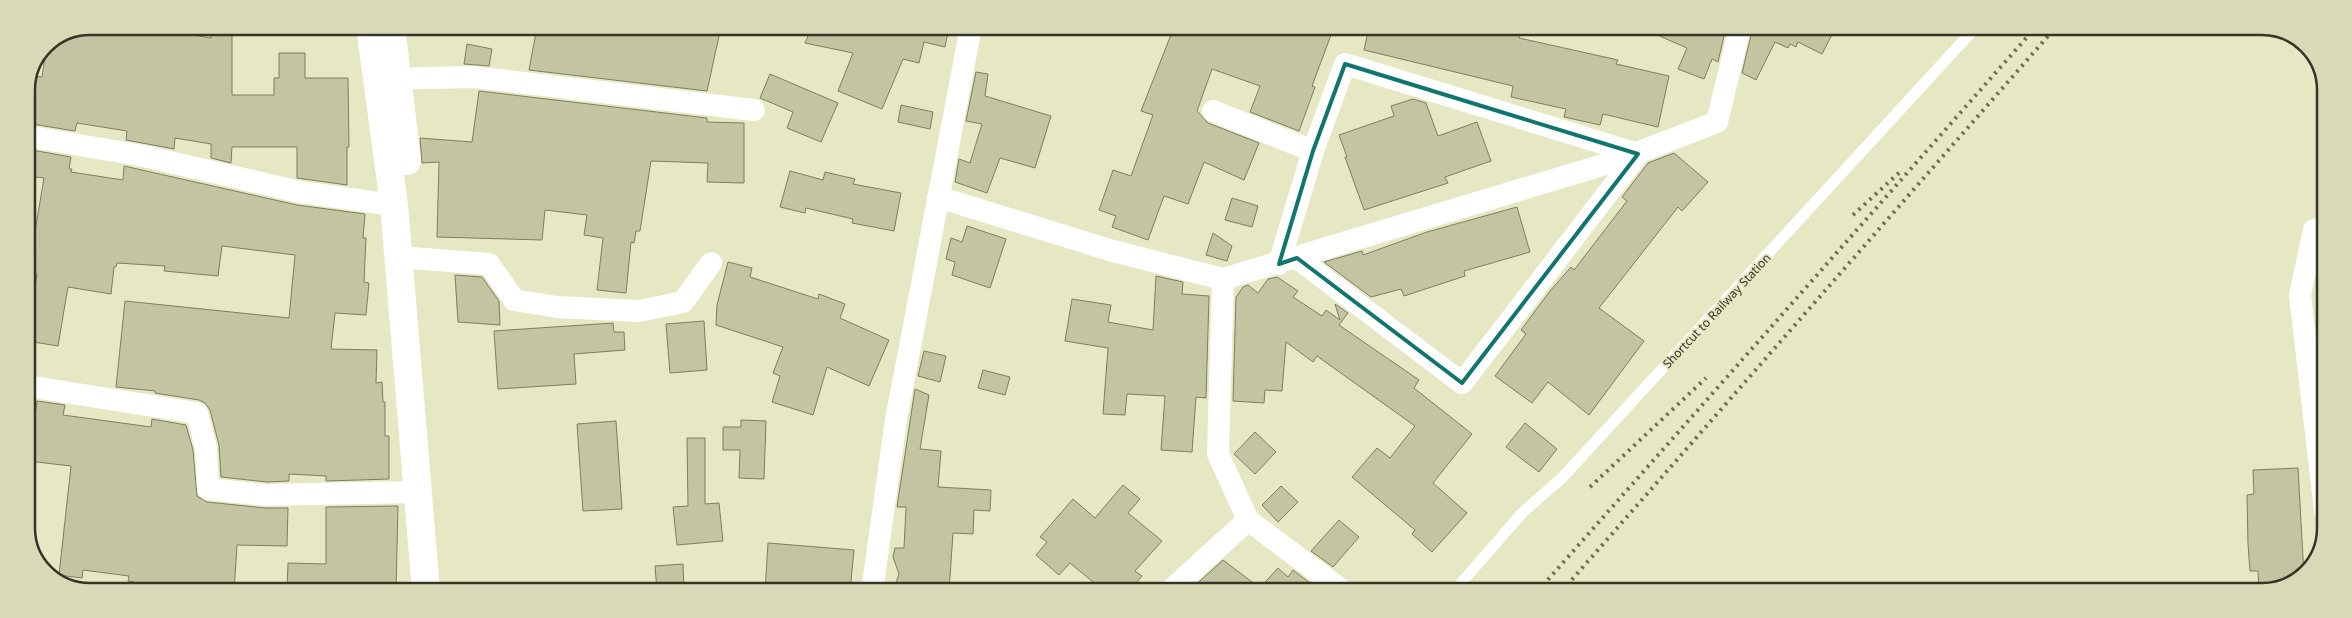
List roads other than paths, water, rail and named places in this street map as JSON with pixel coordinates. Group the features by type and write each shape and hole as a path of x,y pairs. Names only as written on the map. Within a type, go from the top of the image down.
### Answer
{"street":[{"path":"373,35 388,78 440,583"},
{"path":"390,35 388,78 394,205 408,258 418,492 425,583"},
{"path":"873,583 896,420 969,35"},
{"path":"938,198 1113,250 1223,279 1288,261 1638,154 1717,122 1738,35"},
{"path":"1288,261 1313,151 1345,64 1638,154"},
{"path":"388,78 474,77 754,110"},
{"path":"1213,111 1313,151"},
{"path":"35,138 144,156 300,192 394,205"},
{"path":"1288,261 1462,383 1638,154"},
{"path":"2317,229 2314,230 2300,295 2317,405"},
{"path":"408,258 489,264 514,300 557,307 639,311 683,302 711,263"},
{"path":"1223,279 1218,454 1248,520 1332,583"},
{"path":"35,387 196,413 206,448 208,489 266,495 418,492"},
{"path":"1179,583 1248,520"}],"lane":[{"name":"Shortcut to Railway Station","path":"1461,583 1524,512 1561,479 1969,35"}],"railway":[{"path":"1545,583 2029,35"},
{"path":"1569,583 2049,35"},
{"path":"1853,215 1901,171"},
{"path":"1590,487 1706,378"}]}
